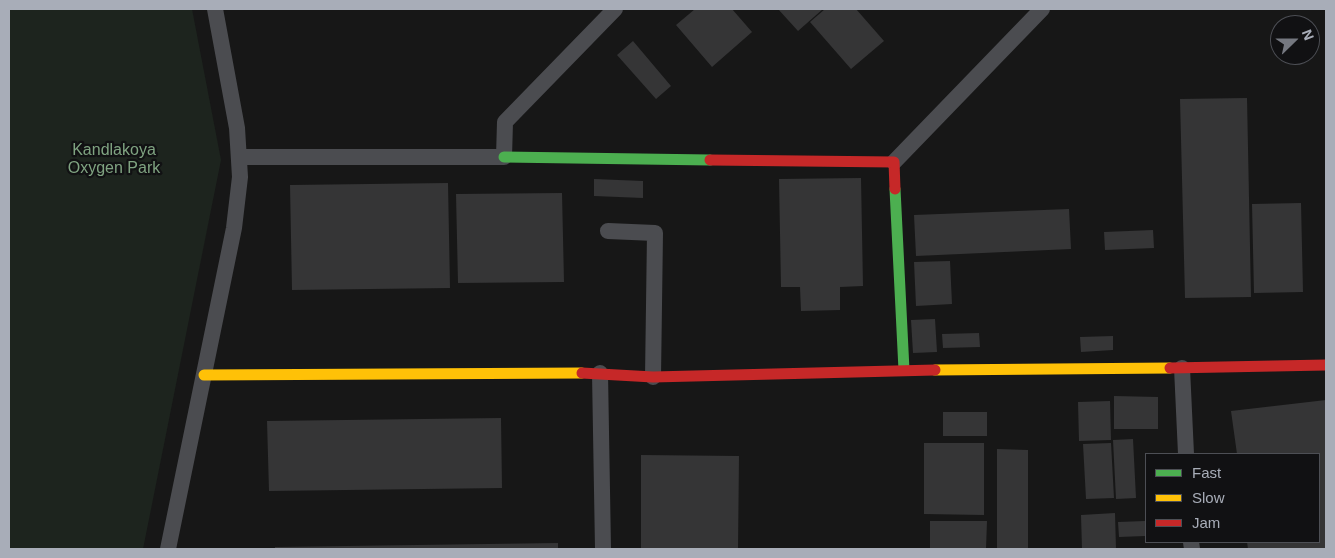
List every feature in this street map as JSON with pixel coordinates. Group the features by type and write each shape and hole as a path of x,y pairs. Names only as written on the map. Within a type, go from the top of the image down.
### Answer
{"street":[{"path":"168,549 234,228 240,177 237,128 215,9"},
{"path":"504,157 505,122 615,9"},
{"path":"239,157 504,157 894,162 1042,9"},
{"path":"894,162 904,370"},
{"path":"608,231 656,233 653,377"},
{"path":"204,375 600,373 653,377 904,370 1326,365"},
{"path":"1182,368 1186,453"},
{"path":"600,373 603,549"}],"green space":[{"name":"Kandlakoya Oxygen Park","path":"9,9 192,9 221,160 143,549 9,549"}],"building":[{"path":"695,9 732,9 752,32 712,67 676,25"},
{"path":"778,9 823,9 798,31"},
{"path":"825,9 856,9 884,41 851,69 810,22"},
{"path":"633,41 671,86 656,99 617,55"},
{"path":"1247,98 1251,297 1185,298 1180,99"},
{"path":"861,178 863,286 840,287 840,310 801,311 800,287 781,287 779,179"},
{"path":"594,179 643,181 643,198 594,196"},
{"path":"448,183 450,288 292,290 290,185"},
{"path":"562,193 564,282 458,283 456,194"},
{"path":"1301,203 1303,292 1254,293 1252,204"},
{"path":"1069,209 1071,249 916,256 914,215"},
{"path":"1153,230 1154,248 1105,250 1104,232"},
{"path":"950,261 952,304 916,306 914,262"},
{"path":"935,319 937,352 913,353 911,320"},
{"path":"979,333 980,347 943,348 942,334"},
{"path":"1113,336 1113,350 1081,352 1080,337"},
{"path":"1114,396 1158,397 1158,429 1114,429"},
{"path":"1326,400 1326,549 1248,549 1247,543 1320,543 1320,453 1237,453 1231,411"},
{"path":"1110,401 1111,440 1079,441 1078,402"},
{"path":"943,412 987,412 987,436 943,436"},
{"path":"501,418 502,488 269,491 267,421"},
{"path":"1133,439 1136,498 1116,499 1113,440"},
{"path":"924,443 984,443 984,515 924,514"},
{"path":"1111,443 1114,498 1086,499 1083,444"},
{"path":"997,449 1028,450 1028,549 997,549"},
{"path":"641,455 739,456 738,549 641,549"},
{"path":"1115,513 1116,549 1082,549 1081,515"},
{"path":"930,521 987,521 986,549 930,549"},
{"path":"1145,521 1145,536 1119,537 1118,522"},
{"path":"558,543 558,549 275,549 275,547"}],"traffic: fast":[{"path":"504,157 710,160"},
{"path":"895,189 904,370"}],"traffic: slow":[{"path":"935,370 1170,368"},
{"path":"204,375 582,373"}],"traffic: jam":[{"path":"710,160 894,162 895,189"},
{"path":"1170,368 1326,365"},
{"path":"582,373 653,377 935,370"}]}
